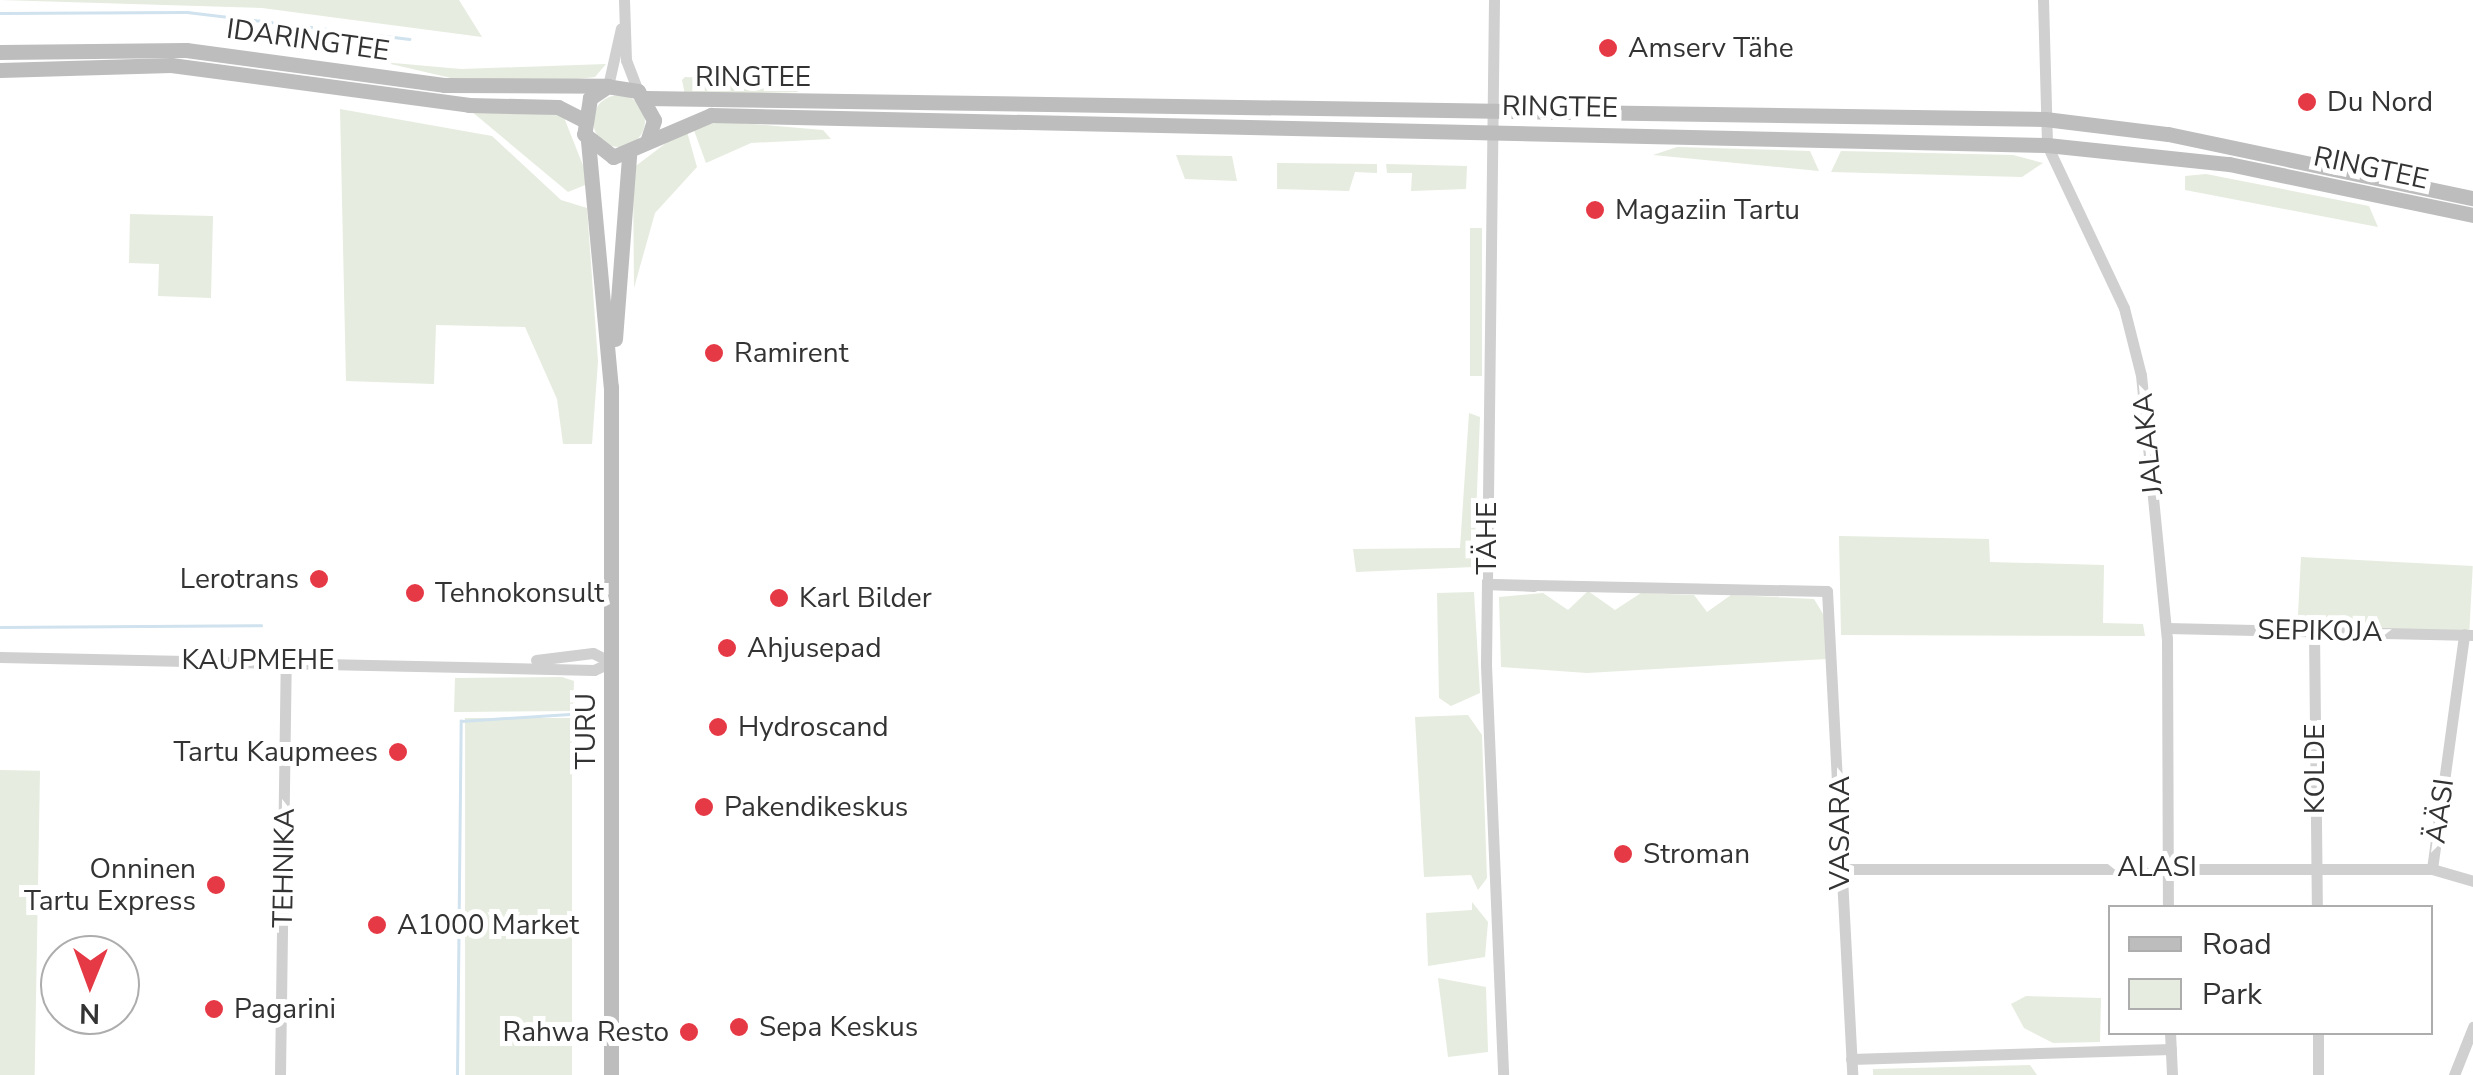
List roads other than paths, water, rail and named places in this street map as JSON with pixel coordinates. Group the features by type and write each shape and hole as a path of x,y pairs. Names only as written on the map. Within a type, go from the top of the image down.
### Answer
{"main road":[{"name":"IDARINGTEE","path":"0,52 186,50 484,89 608,86"},
{"name":"IDARINGTEE","path":"0,70 188,67 469,105 558,107 582,119"},
{"path":"608,86 642,95 654,120 647,142 629,156 606,155 588,141 582,119 608,86"},
{"name":"RINGTEE","path":"642,95 1174,109 1494,104 2045,119 2168,134 2473,198"},
{"name":"RINGTEE","path":"647,142 711,115 2047,145 2229,164 2473,215"},
{"name":"TURU","path":"588,141 611,387"},
{"name":"TURU","path":"611,1075 611,387 629,156"}],"street":[{"path":"608,86 624,0"},
{"name":"TÄHE","path":"1494,0 1486,584 1504,1075"},
{"name":"JALAKA","path":"2043,0 2047,145 2136,344 2166,628 2168,905"},
{"path":"624,14 642,95"},
{"name":"VASARA","path":"1486,584 1827,591 1852,1075"},
{"name":"SEPIKOJA","path":"2166,628 2468,634"},
{"name":"KOLDE","path":"2314,631 2317,905"},
{"name":"ÄÄSI","path":"2432,869 2468,634"},
{"name":"KAUPMEHE","path":"0,658 517,662 594,670 611,662"},
{"name":"TEHNIKA","path":"280,1075 286,660"},
{"name":"ALASI","path":"1839,869 2432,869 2473,881"},
{"path":"2454,1075 2473,1027"},
{"path":"2170,1035 2172,1075"},
{"path":"2318,1035 2318,1075"},
{"path":"1851,1058 2171,1050"}],"waterway":[{"path":"0,13 187,12 409,39"},
{"path":"0,627 261,625"},
{"path":"457,1075 461,721 585,713"}],"place":[{"name":"Amserv Tähe","path":"1608,48"},
{"name":"Du Nord","path":"2307,102"},
{"name":"Magaziin Tartu","path":"1595,210"},
{"name":"Ramirent","path":"714,353"},
{"name":"Lerotrans","path":"319,579"},
{"name":"Tehnokonsult","path":"415,593"},
{"name":"Karl Bilder","path":"779,598"},
{"name":"Ahjusepad","path":"727,648"},
{"name":"Hydroscand","path":"718,727"},
{"name":"Tartu Kaupmees","path":"398,752"},
{"name":"Pakendikeskus","path":"704,807"},
{"name":"Stroman","path":"1623,854"},
{"name":"Onninen Tartu Express","path":"216,885"},
{"name":"A1000 Market","path":"377,925"},
{"name":"Pagarini","path":"214,1009"},
{"name":"Sepa Keskus","path":"739,1027"},
{"name":"Rahwa Resto","path":"689,1032"}]}
